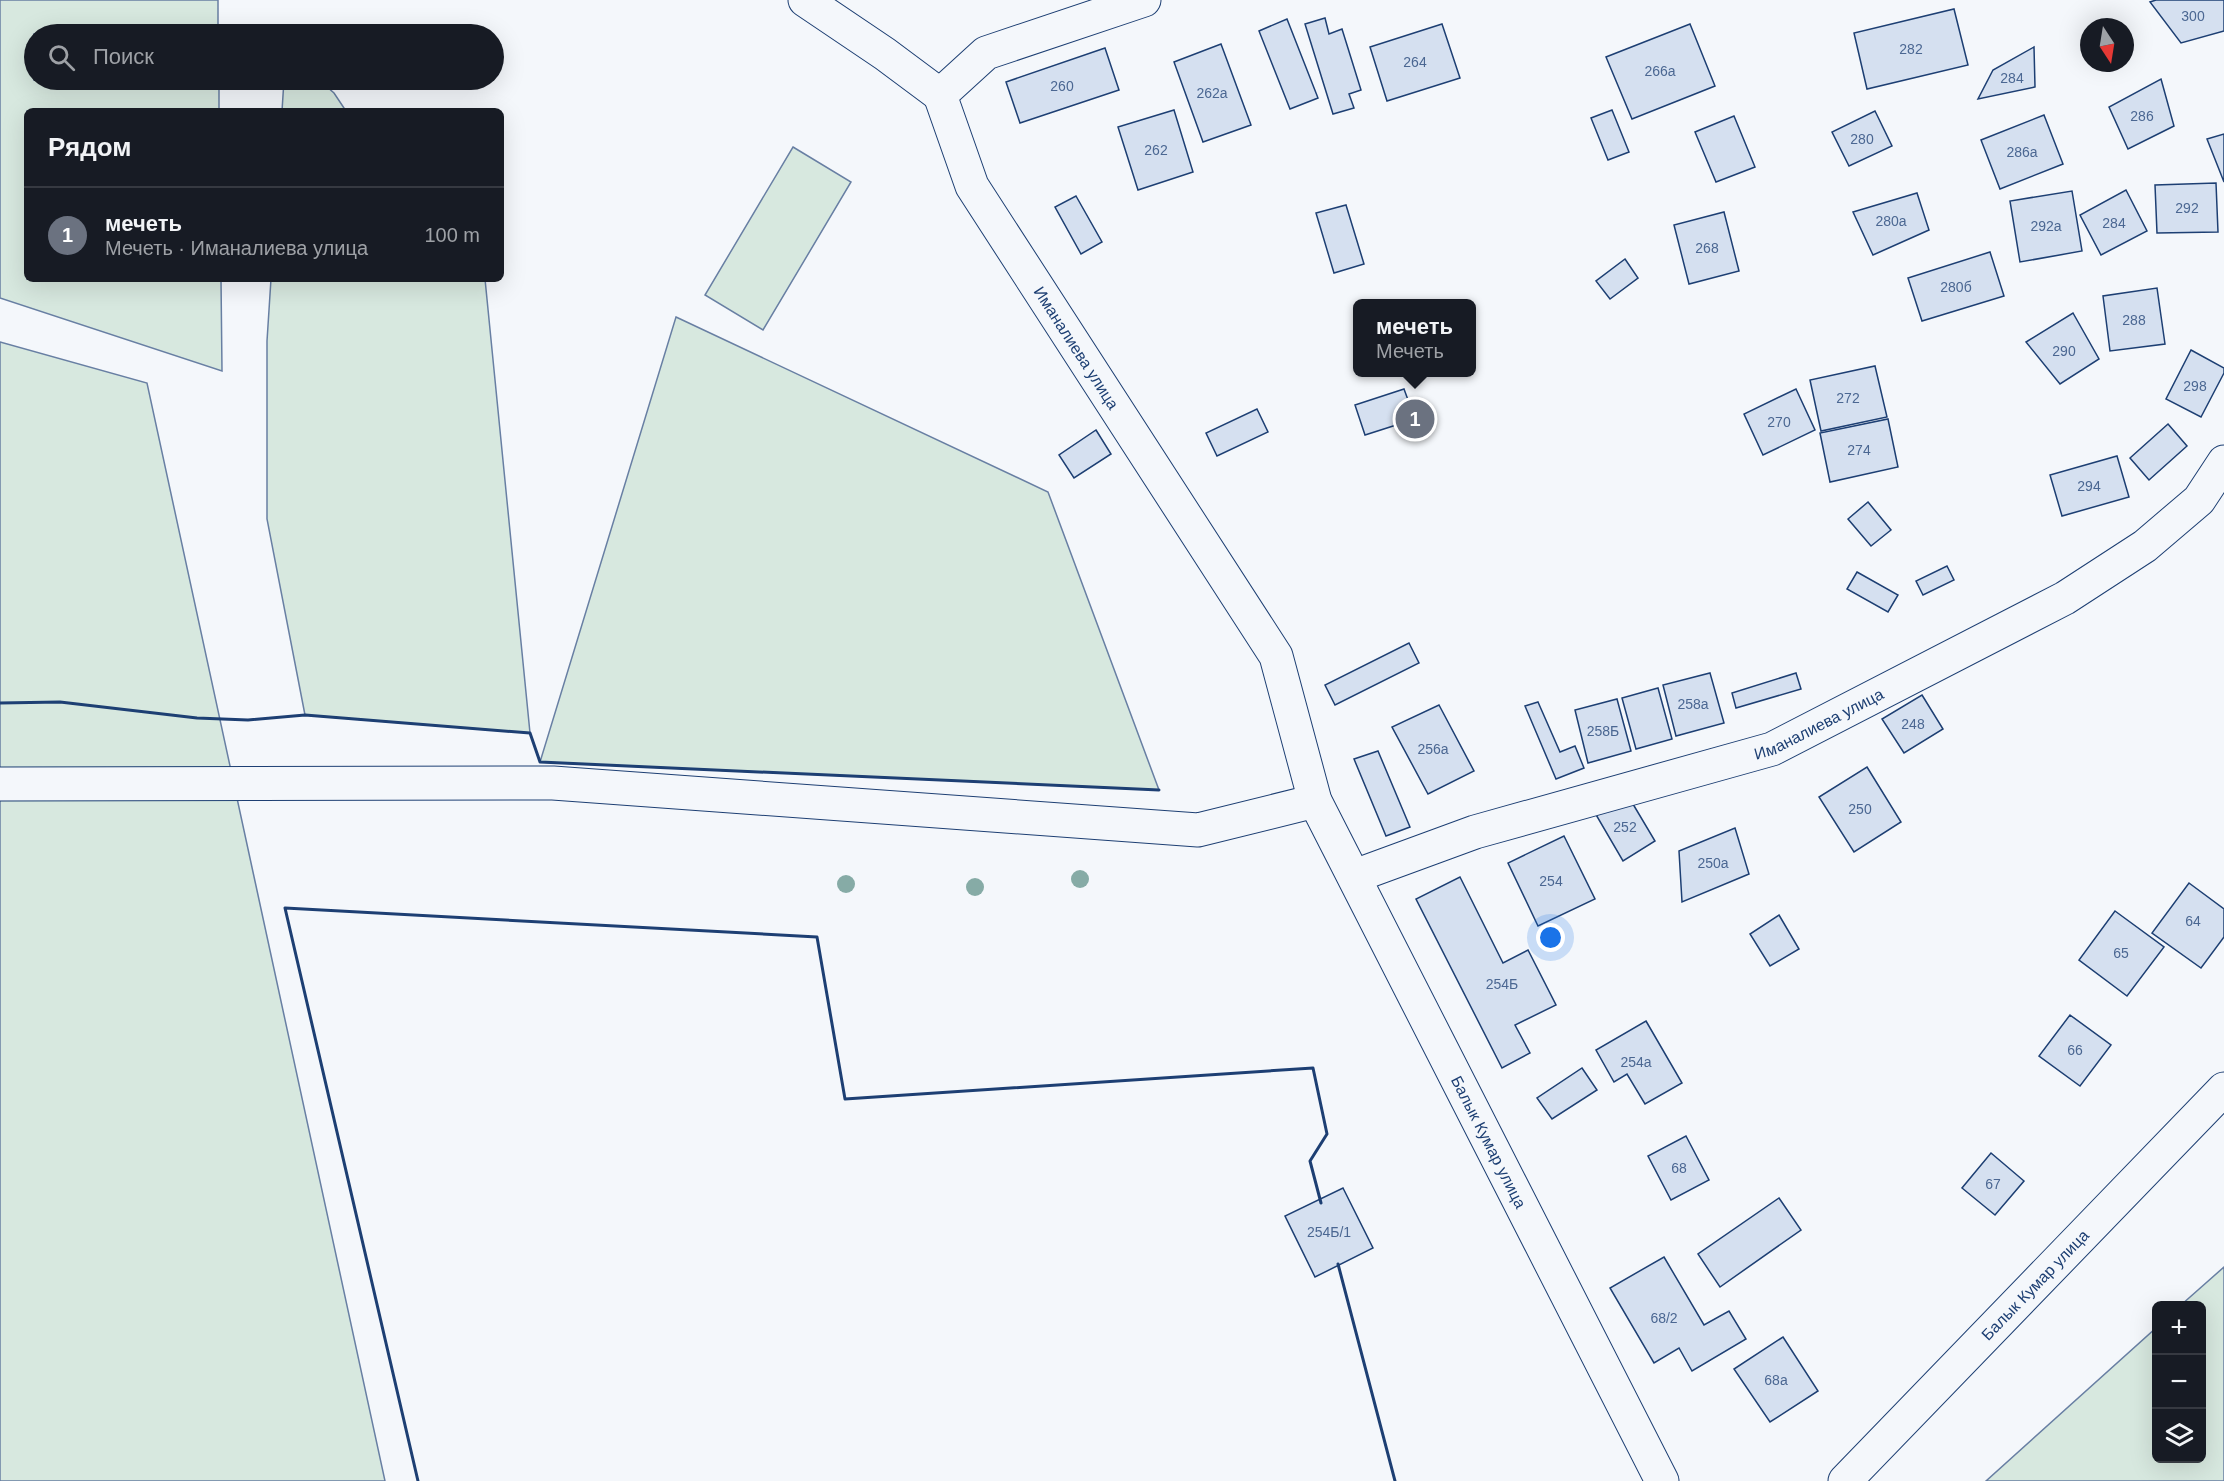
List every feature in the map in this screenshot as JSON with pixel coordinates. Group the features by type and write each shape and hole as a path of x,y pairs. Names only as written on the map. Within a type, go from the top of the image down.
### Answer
{"street":[{"path":"805,0 885,54 940,95 986,53 1144,0"},
{"name":"Иманалиева улица","path":"940,95 972,186 1276,656 1315,801"},
{"name":"Иманалиева улица","path":"1355,876 1475,832 1772,749 2065,598 2145,546 2199,500 2224,462"},
{"path":"0,784 553,783 1198,830 1315,801"},
{"name":"Балык Кумар улица","path":"1315,801 1662,1481"},
{"name":"Балык Кумар улица","path":"1845,1481 2224,1089"}],"shaded area":[{"path":"0,0 218,0 218,24 24,24 24,90 219,90 219,108 24,108 24,282 221,282 222,371 0,298"},
{"path":"283,90 331,90 344,108 282,108"},
{"path":"793,147 851,182 763,330 705,295"},
{"path":"271,282 485,282 530,733 305,715 267,519 267,341"},
{"path":"676,317 1048,492 1159,790 540,762"},
{"path":"0,342 147,383 385,1481 0,1481"},
{"path":"2224,1267 2224,1481 1986,1481 2152,1332 2152,1463 2206,1463 2206,1301 2186,1301"}],"building":[{"path":"2156,0 2224,0 2224,31 2181,43 2150,2"},
{"path":"1954,9 1968,65 1867,89 1854,33"},
{"path":"1325,18 1329,34 1342,29 1361,90 1349,94 1354,108 1333,114 1305,24"},
{"path":"1287,19 1318,98 1290,109 1259,31"},
{"path":"1442,24 1460,78 1387,101 1370,47"},
{"path":"1690,24 1715,86 1632,119 1606,57"},
{"path":"1221,44 1251,125 1203,142 1174,62"},
{"path":"2034,47 2035,87 1978,99 1993,70"},
{"path":"1105,48 1119,90 1020,123 1006,82"},
{"path":"2161,79 2174,126 2128,149 2109,107"},
{"path":"1174,110 1193,172 1138,190 1118,127"},
{"path":"1612,110 1629,152 1608,160 1591,118"},
{"path":"1875,111 1892,146 1849,166 1832,132"},
{"path":"2044,115 2063,164 2000,189 1981,140"},
{"path":"1734,116 1755,167 1716,182 1695,132"},
{"path":"2224,134 2224,182 2207,139"},
{"path":"2216,183 2218,232 2157,233 2155,185"},
{"path":"2126,190 2147,231 2101,255 2080,215"},
{"path":"2072,191 2082,251 2020,262 2010,201"},
{"path":"1917,193 1929,230 1873,255 1853,212"},
{"path":"1076,196 1102,242 1081,254 1055,207"},
{"path":"1346,205 1364,264 1334,273 1316,213"},
{"path":"1724,212 1739,271 1689,284 1674,225"},
{"path":"1990,252 2004,296 1922,321 1908,278"},
{"path":"1625,259 1638,278 1610,299 1596,281"},
{"path":"2157,288 2165,344 2110,351 2103,296"},
{"path":"2073,313 2099,359 2060,384 2026,342"},
{"path":"2191,350 2224,368 2224,373 2201,417 2166,399"},
{"path":"1875,366 1887,417 1821,431 1810,380"},
{"path":"1404,389 1415,419 1365,435 1355,405"},
{"path":"1796,389 1815,430 1763,455 1744,414"},
{"path":"1257,409 1268,432 1217,456 1206,433"},
{"path":"1888,419 1898,467 1830,482 1820,433"},
{"path":"2168,424 2187,446 2149,480 2130,458"},
{"path":"1096,430 1111,454 1074,478 1059,455"},
{"path":"2117,456 2129,497 2062,516 2050,475"},
{"path":"1868,502 1891,530 1871,546 1848,519"},
{"path":"1947,566 1954,580 1923,595 1916,581"},
{"path":"1857,572 1898,595 1888,612 1847,589"},
{"path":"1409,643 1419,663 1335,705 1325,685"},
{"path":"1710,673 1724,723 1676,736 1663,685"},
{"path":"1796,673 1801,689 1736,708 1732,693"},
{"path":"1658,688 1672,739 1636,749 1622,698"},
{"path":"1922,695 1943,729 1904,753 1882,719"},
{"path":"1617,699 1631,751 1588,763 1575,710"},
{"path":"1538,702 1560,752 1575,746 1584,768 1556,779 1525,706"},
{"path":"1439,705 1474,771 1428,794 1392,727"},
{"path":"1378,751 1410,827 1386,836 1354,759"},
{"path":"1867,767 1901,822 1854,852 1819,797"},
{"path":"1627,794 1655,841 1623,861 1595,813"},
{"path":"1735,828 1749,874 1682,902 1679,851"},
{"path":"1564,836 1595,899 1538,926 1508,863"},
{"path":"1460,877 1503,963 1528,950 1556,1005 1515,1025 1530,1053 1502,1068 1416,899"},
{"path":"2189,883 2224,909 2224,937 2201,968 2152,933"},
{"path":"2115,911 2164,947 2127,996 2079,960"},
{"path":"1779,915 1799,949 1770,966 1750,934"},
{"path":"2070,1015 2111,1045 2080,1086 2039,1056"},
{"path":"1646,1021 1682,1083 1645,1104 1627,1074 1614,1082 1596,1050"},
{"path":"1582,1068 1597,1090 1552,1119 1537,1098"},
{"path":"1686,1136 1709,1180 1671,1200 1648,1156"},
{"path":"1991,1153 2024,1181 1995,1215 1962,1188"},
{"path":"1343,1188 1373,1248 1315,1277 1285,1216"},
{"path":"1779,1198 1801,1230 1720,1287 1698,1254"},
{"path":"1664,1257 1704,1325 1729,1311 1746,1339 1692,1371 1679,1348 1654,1363 1610,1288"},
{"path":"1783,1337 1818,1391 1770,1422 1734,1369"}],"wall":[{"path":"0,703 60,702 197,718 248,720 305,715 530,733 540,762 1159,790"},
{"path":"418,1481 285,908 817,937 845,1099 1313,1068 1327,1134 1310,1161 1321,1203"},
{"path":"1338,1264 1395,1481"}],"place":[{"name":"мечеть","path":"1415,419"}]}
